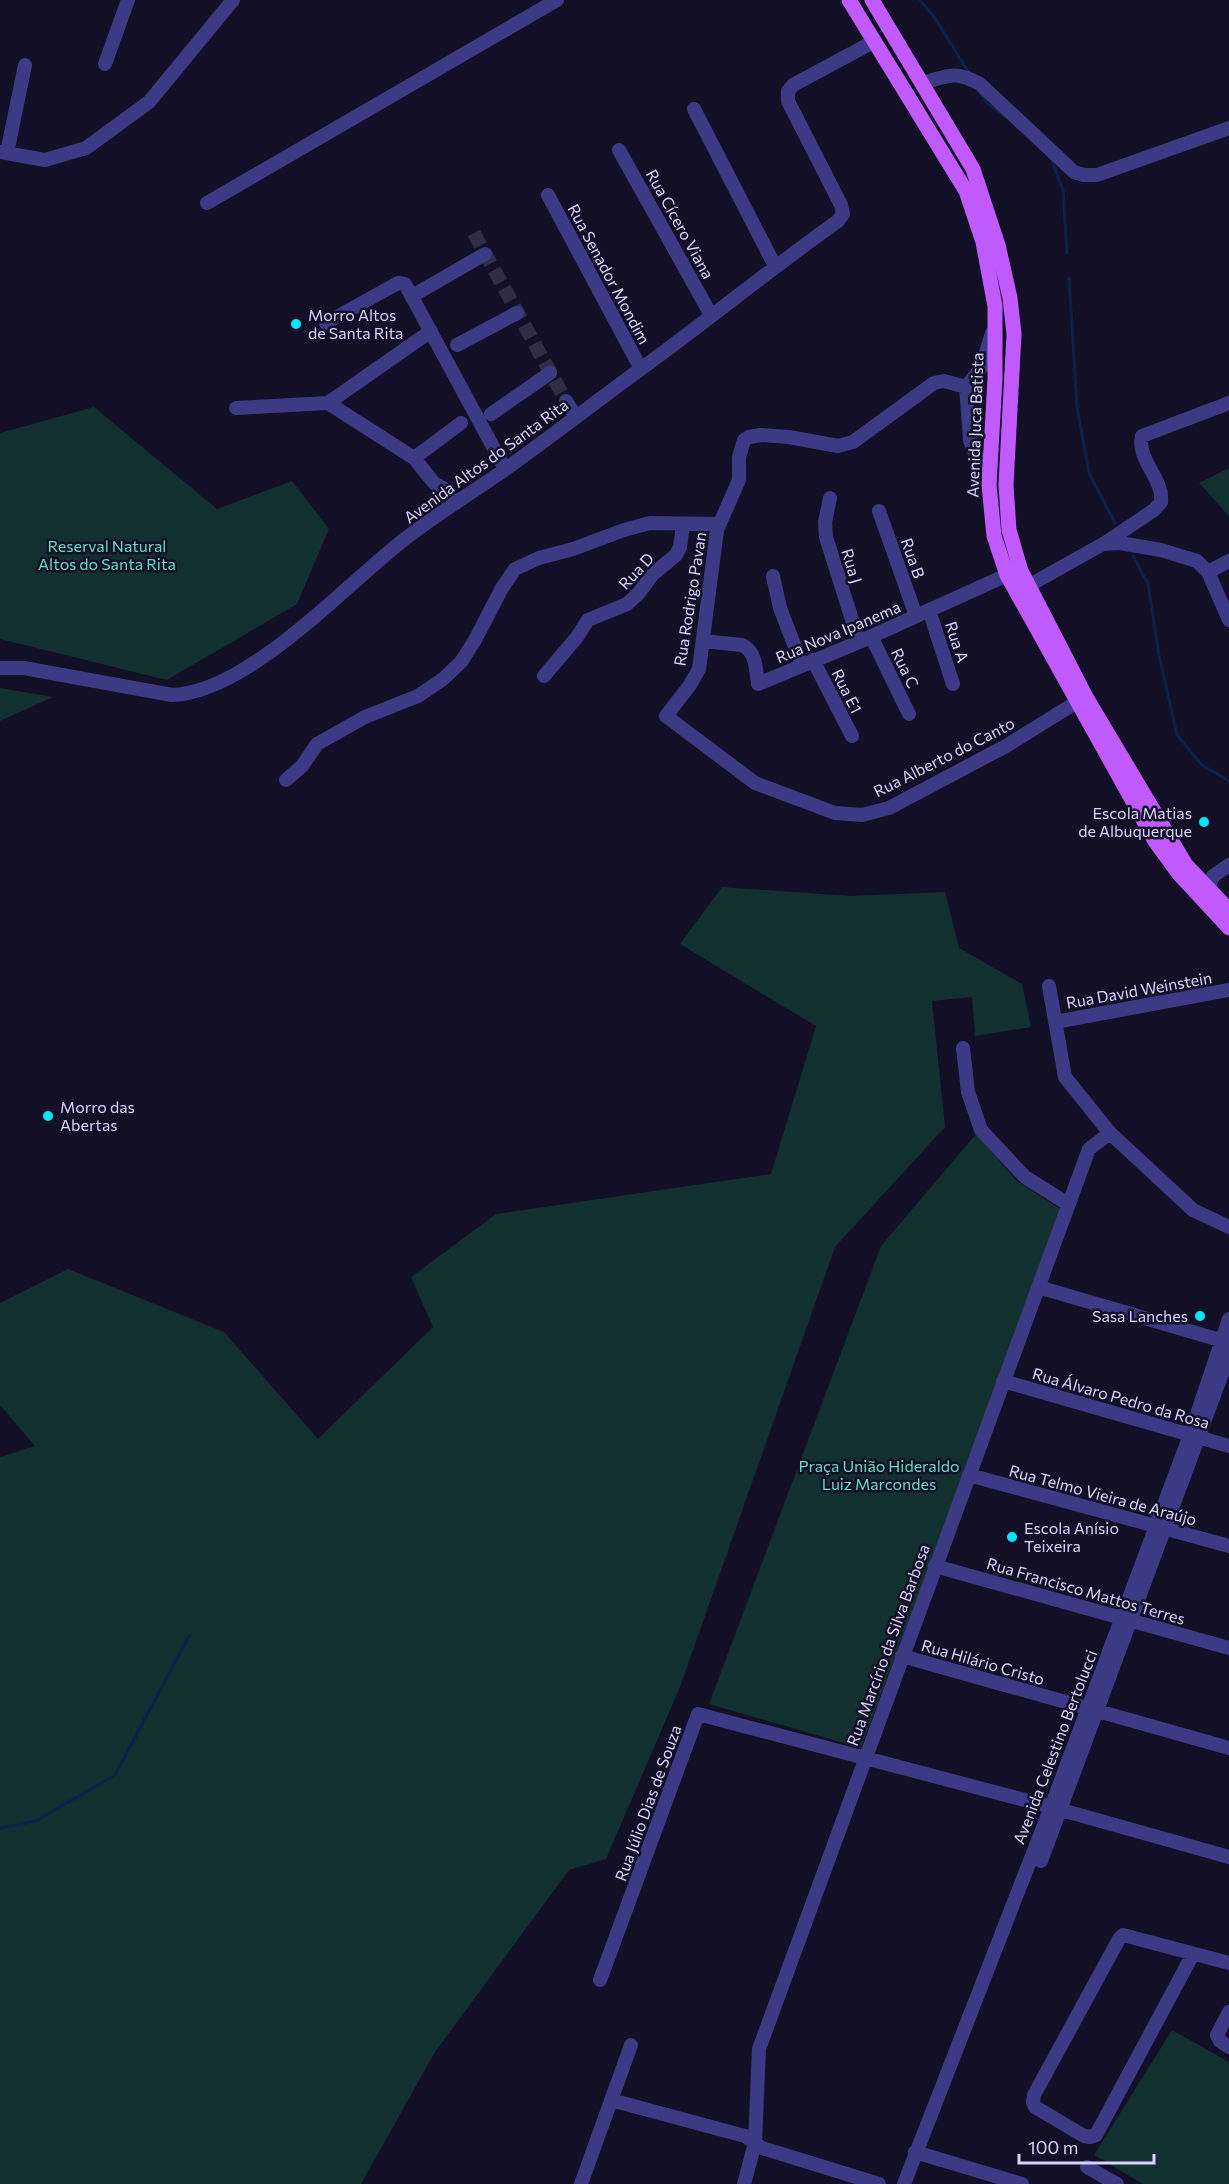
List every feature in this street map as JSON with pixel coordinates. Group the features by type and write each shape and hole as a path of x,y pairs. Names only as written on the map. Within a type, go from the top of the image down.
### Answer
{"main road":[{"name":"Avenida Juca Batista","path":"849,0 966,191 983,242 995,306 995,379 989,474 994,536 1007,575 1155,841 1179,874 1229,928"},
{"name":"Avenida Juca Batista","path":"872,0 973,169 998,245 1010,298 1014,334 1006,485 1009,530 1021,571 1086,697 1186,865 1229,910"},
{"path":"995,322 1005,323 1014,334"},
{"path":"990,449 1009,432"}],"street":[{"path":"105,64 128,0"},
{"path":"25,65 3,152 45,160 86,148 148,102 233,0"},
{"path":"207,203 557,0"},
{"name":"Avenida Altos do Santa Rita","path":"0,668 24,668 172,695 188,695 204,690 239,672 296,634 363,573 406,538 576,417 838,221 843,214 841,205 788,101 788,91 793,85 875,41"},
{"path":"922,83 963,75 980,84 1074,172 1084,176 1097,175 1229,128"},
{"path":"694,109 775,266"},
{"name":"Rua Cícero Viana","path":"619,150 711,315"},
{"name":"Rua Senador Mondim","path":"548,195 641,369"},
{"path":"412,296 485,254"},
{"path":"326,323 400,282 405,284 505,469"},
{"path":"457,345 517,313"},
{"path":"989,474 974,451 970,440 966,387 981,368 995,322"},
{"path":"236,408 328,403 431,332"},
{"path":"491,414 550,372"},
{"name":"Rua Rodrigo Pavan","path":"666,716 690,685 699,669 717,530 739,480 742,445 749,437 782,436 838,446 853,442 934,383 944,381 966,387"},
{"path":"566,401 576,417"},
{"path":"328,403 414,458 451,507"},
{"path":"1028,586 1103,544 1154,510 1161,502 1161,493 1141,445 1142,436 1229,403"},
{"path":"414,458 461,423"},
{"path":"970,440 976,447 990,449"},
{"name":"Rua J","path":"830,498 825,522 826,537 865,639"},
{"name":"Rua B","path":"879,511 916,616"},
{"path":"286,780 302,766 317,744 365,717 418,696 443,679 461,662 515,569 539,558 650,523 720,524"},
{"name":"Rua D","path":"544,675 588,620 627,604 653,574 676,555 680,547 683,525"},
{"path":"1103,544 1120,543 1161,550 1197,561 1208,572 1229,620"},
{"path":"1208,572 1229,561"},
{"name":"Rua Nova Ipanema","path":"703,641 748,647 752,653 758,684 1007,575"},
{"name":"Rua E1","path":"773,576 780,608 807,662 852,736"},
{"name":"Rua A","path":"929,610 953,684"},
{"name":"Rua C","path":"865,639 909,714"},
{"name":"Rua Alberto do Canto","path":"666,716 755,783 834,813 862,815 889,808 1006,746 1077,702"},
{"path":"1207,889 1213,876 1229,865"},
{"path":"1048,986 1065,1077 1110,1133 1193,1210 1229,1227"},
{"name":"Rua David Weinstein","path":"1054,1022 1229,990"},
{"path":"963,1048 968,1092 981,1130 1025,1177 1068,1204"},
{"name":"Rua Marcírio da Silva Barbosa","path":"744,2184 755,2144 759,2049 864,1757 1089,1149 1110,1133"},
{"path":"1038,1287 1225,1341"},
{"name":"Avenida Celestino Bertolucci","path":"1195,1437 1225,1341 1229,1319"},
{"name":"Avenida Celestino Bertolucci","path":"904,2184 915,2152 1056,1809 1160,1527 1229,1355"},
{"name":"Rua Álvaro Pedro da Rosa","path":"1003,1381 1229,1446"},
{"name":"Rua Telmo Vieira de Araújo","path":"969,1475 1229,1546"},
{"name":"Rua Francisco Mattos Terres","path":"935,1566 1229,1648"},
{"name":"Rua Hilário Cristo","path":"902,1656 1229,1748"},
{"name":"Rua Júlio Dias de Souza","path":"600,1980 699,1714 1229,1857"},
{"name":"Avenida Celestino Bertolucci","path":"1041,1861 1056,1809"},
{"path":"1193,1954 1096,2135 1084,2136 1035,2107 1034,2096 1119,1938 1123,1935 1229,1963"},
{"path":"1229,2012 1219,2027 1217,2035 1220,2041 1229,2047"},
{"path":"581,2184 632,2045"},
{"path":"611,2100 745,2136 762,2148 879,2184"},
{"path":"915,2152 1022,2184"},
{"path":"1087,2167 1117,2184"}],"green space":[{"name":"Reserval Natural Altos do Santa Rita","path":"94,407 217,509 292,481 329,529 297,604 167,680 0,639 0,433"},
{"path":"1229,468 1229,516 1199,483"},
{"path":"0,688 53,697 0,721"},
{"path":"722,887 851,896 945,892 959,948 1022,984 1031,1027 975,1036 972,997 932,1001 945,1127 835,1247 680,1687 606,1859 569,1870 435,2052 361,2184 0,2184 0,1457 35,1446 0,1405 0,1303 68,1269 224,1332 318,1439 433,1327 411,1277 496,1214 771,1174 816,1026 680,944"},
{"name":"Praça União Hideraldo Luiz Marcondes","path":"976,1134 1017,1181 1062,1210 861,1748 709,1704 881,1246"},
{"path":"1172,2030 1229,2062 1229,2184 1143,2184 1094,2155"}],"waterway":[{"path":"920,0 935,18 969,73"},
{"path":"980,92 987,103 1005,116"},
{"path":"1051,158 1063,190 1067,253"},
{"path":"1069,278 1077,407 1089,473 1115,523"},
{"path":"1133,556 1148,584 1159,655 1177,735 1202,765 1229,781"},
{"path":"0,1828 36,1821 115,1775 189,1636"}],"tunnel":[{"path":"474,233 566,401"}],"place":[{"name":"Morro Altos de Santa Rita","path":"296,324"},
{"name":"Escola Matias de Albuquerque","path":"1204,822"},
{"name":"Morro das Abertas","path":"48,1116"},
{"name":"Sasa Lanches","path":"1200,1316"},
{"name":"Escola Anísio Teixeira","path":"1012,1537"}]}
